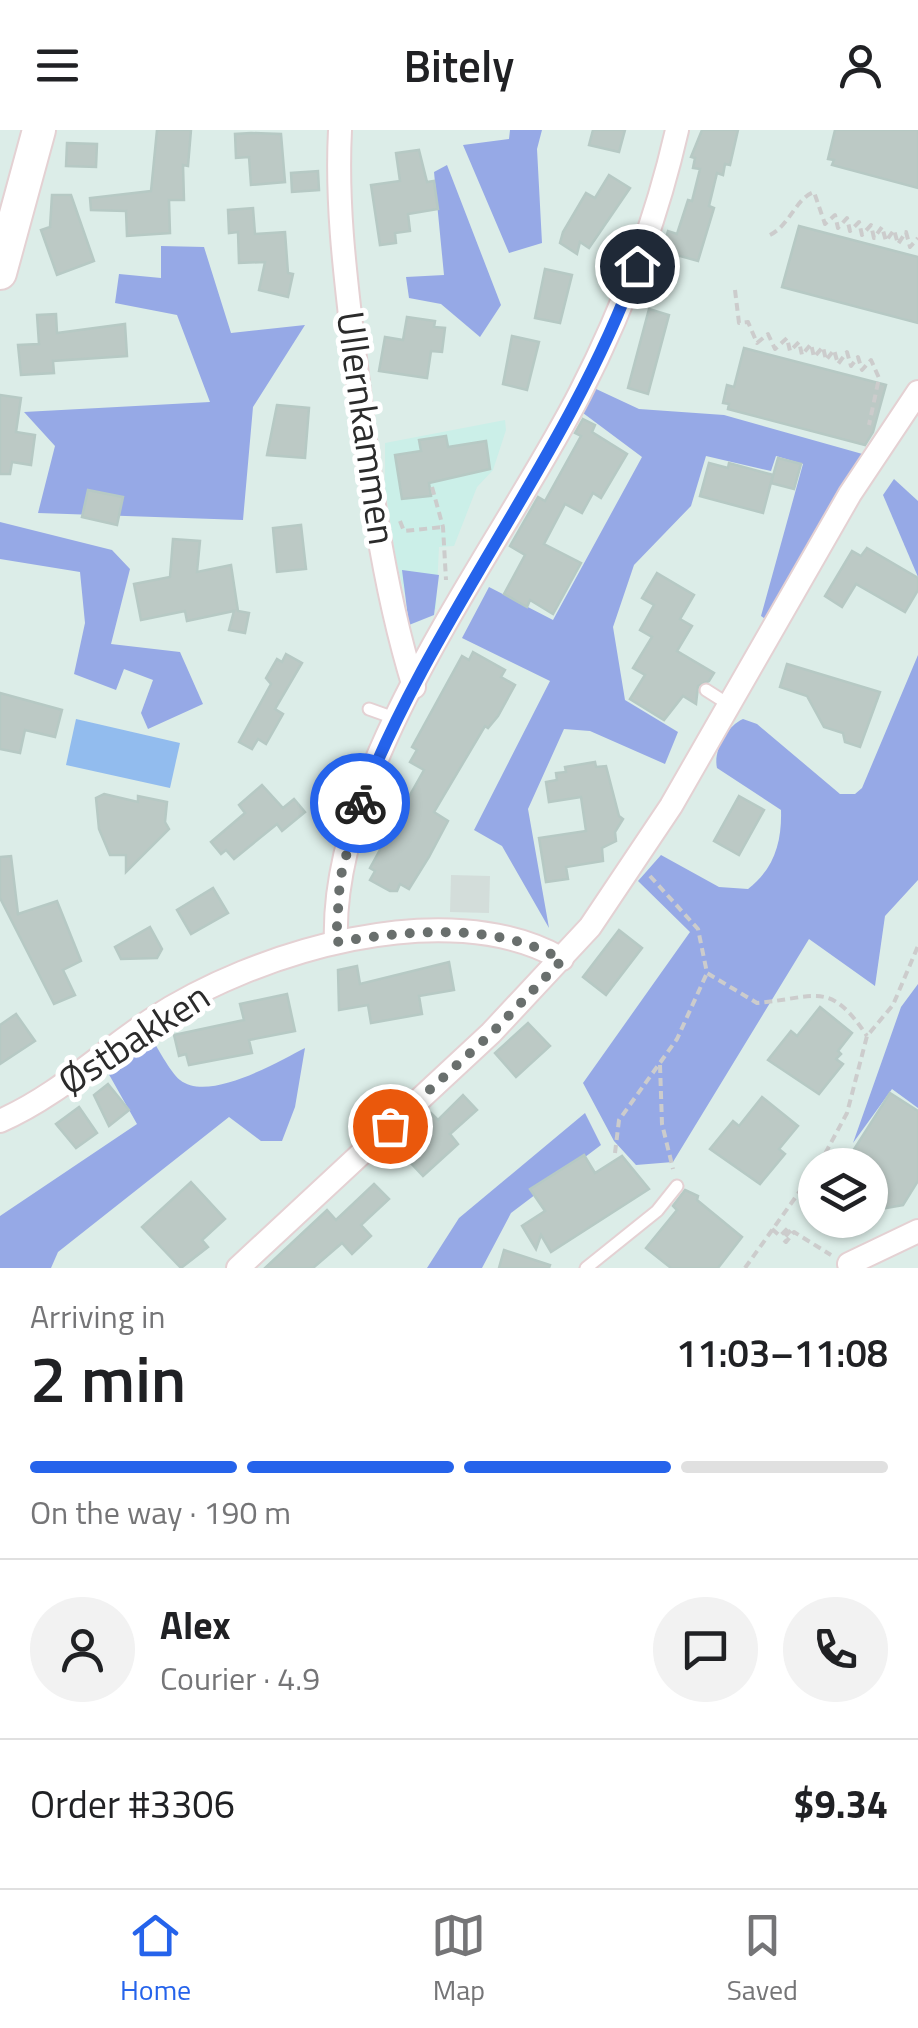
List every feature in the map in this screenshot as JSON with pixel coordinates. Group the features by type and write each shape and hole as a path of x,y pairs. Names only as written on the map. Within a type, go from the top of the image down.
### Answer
{"street":[{"path":"0,273 39,130"},
{"name":"Ullernkammen","path":"340,130 339,220 360,400 390,600 414,687"},
{"path":"336,942 340,879 358,809 397,719 454,608 579,395 624,301 662,197 677,130"},
{"path":"238,1268 469,1055 562,960 636,861 876,454 918,392"},
{"name":"Østbakken","path":"0,1121 50,1095 182,1002 285,954 336,942 469,934 525,942 562,960"},
{"path":"849,1264 918,1231"}],"lane":[{"path":"706,690 728,704"},
{"path":"369,710 397,719"},
{"path":"586,1268 657,1210 677,1186"}],"path":[{"path":"770,235 791,218 809,192 814,192 824,224 835,215 838,228 847,218 850,231 859,222 862,235 871,225 874,238 882,227 886,241 894,230 898,244 906,232 910,247 918,238"},
{"path":"735,290 740,323 748,322 756,342 768,334 775,349 788,338 790,351 800,342 802,355 811,344 814,357 823,347 826,360 834,350 838,364 846,352 850,366 858,357 862,370 870,360 879,378 863,450 876,454"},
{"path":"432,486 445,546"},
{"path":"396,512 404,531 443,528"},
{"path":"615,1153 619,1120 660,1066 707,973 698,929 636,861"},
{"path":"828,1148 847,1113 868,1036 892,1005 918,946"},
{"path":"707,973 757,1003 808,992 838,999 868,1036"},
{"path":"660,1066 662,1124 677,1186"},
{"path":"745,1268 798,1194"},
{"path":"772,1229 780,1236 788,1228 791,1230 782,1239 786,1242 794,1232 811,1244"}],"shaded area":[{"path":"510,130 542,130 537,149 542,243 509,253 463,145 509,139"},
{"path":"447,165 501,305 480,337 441,304 409,298 406,277 444,275 434,172"},
{"path":"161,246 204,247 231,333 305,325 253,407 243,520 38,513 55,446 24,412 210,402 177,315 115,303 119,274 161,278"},
{"path":"594,388 639,409 724,415 866,455 770,622 761,616 803,464 776,456 771,471 706,456 691,506 634,565 613,627 625,700 678,732 665,764 590,731 564,729 528,809 549,928 502,846 474,830 550,681 462,638 489,587 553,620 642,457 583,413"},
{"path":"505,420 506,430 493,470 477,487 454,546 439,547 436,609 411,617 396,561 385,486 385,443"},
{"path":"894,479 918,501 918,577 883,495"},
{"path":"0,522 112,550 130,569 111,644 180,652 203,704 148,729 141,713 153,680 124,669 116,690 74,674 85,623 80,572 0,559"},
{"path":"402,570 439,575 434,615 409,625"},
{"path":"918,655 918,880 885,916 875,986 809,939 673,1162 636,1165 614,1141 583,1083 690,932 638,881 661,855 719,887 748,889 775,854 781,810 717,768 719,747 727,733 743,719 757,724 840,794 855,794 862,788"},
{"path":"76,719 180,743 170,788 66,765"},
{"path":"451,875 490,876 489,913 450,912"},
{"path":"918,984 918,1108 892,1089 853,1143 901,1007"},
{"path":"149,1035 176,1076 193,1086 208,1087 244,1077 305,1048 295,1107 282,1141 261,1141 229,1117 58,1252 51,1268 0,1268 0,1216 137,1124 107,1071"},
{"path":"585,1113 601,1145 511,1213 482,1268 427,1268 459,1218"}],"building":[{"path":"157,130 191,130 188,166 183,165 184,200 169,200 170,233 127,236 126,211 91,210 90,198 151,191"},
{"path":"593,130 625,130 619,152 589,145"},
{"path":"702,130 738,130 730,165 725,164 723,175 717,173 709,206 714,208 698,261 662,251 668,231 677,234 688,200 692,201 700,169 693,168 695,158 691,157"},
{"path":"835,130 918,130 918,188 832,165 834,160 828,159"},
{"path":"235,134 281,134 285,182 251,185 249,157 236,158"},
{"path":"67,143 97,144 96,167 66,166"},
{"path":"419,150 427,182 434,181 438,209 408,214 410,231 395,233 396,243 380,245 371,185 400,181 396,153"},
{"path":"318,171 319,190 292,192 291,173"},
{"path":"609,175 630,188 589,248 580,242 577,254 560,243 563,232 586,193 595,198"},
{"path":"52,195 71,195 94,261 57,275 41,230 50,227"},
{"path":"253,208 255,234 285,232 288,273 293,274 288,297 259,290 265,262 239,263 238,232 229,233 228,210"},
{"path":"799,226 918,257 918,323 782,287"},
{"path":"545,269 572,275 560,323 535,318"},
{"path":"649,309 669,315 648,394 628,388"},
{"path":"56,314 57,333 125,324 127,356 53,361 54,373 21,375 18,345 39,344 37,315"},
{"path":"407,317 435,321 434,327 445,328 442,352 431,351 427,378 379,371 385,337 403,340"},
{"path":"512,336 539,342 527,390 503,384"},
{"path":"744,348 886,385 873,432 865,445 728,409 729,404 723,403 727,385 734,387"},
{"path":"0,395 21,398 16,432 35,435 31,465 12,462 10,474 0,474"},
{"path":"277,405 309,408 305,458 267,455"},
{"path":"583,419 595,425 592,432 627,454 601,498 593,493 582,513 565,504 544,544 581,563 553,614 530,600 527,607 504,594 525,555 510,546 538,497 545,501 581,436 575,433"},
{"path":"446,436 448,447 486,441 490,469 429,483 431,496 402,499 395,455 421,451 419,440"},
{"path":"778,458 801,464 794,489 771,483"},
{"path":"709,463 728,468 729,463 773,475 763,513 700,496"},
{"path":"88,490 123,497 117,525 82,517"},
{"path":"301,525 306,569 277,572 273,528"},
{"path":"173,539 200,541 197,572 231,565 238,611 249,613 245,633 229,630 234,611 187,621 185,611 141,620 134,584 170,577"},
{"path":"867,548 918,578 918,590 905,612 856,584 842,607 825,596 852,551 861,556"},
{"path":"657,573 694,595 680,619 692,626 677,651 714,673 709,681 698,686 696,704 683,696 664,720 630,699 645,675 633,668 652,637 640,630 654,605 642,598"},
{"path":"473,652 505,670 501,677 515,685 498,716 488,728 485,726 434,812 448,821 429,857 409,889 400,884 397,891 390,891 370,880 375,871 370,868 392,828 384,823 394,805 402,809 424,770 410,762 417,750 412,747 462,656 469,660"},
{"path":"286,654 302,663 275,709 283,714 266,744 258,739 252,749 239,742 271,684 266,678 277,659 282,662"},
{"path":"787,664 880,692 860,747 845,742 843,733 824,727 807,696 780,687"},
{"path":"0,693 62,710 55,737 25,730 20,753 0,749"},
{"path":"595,762 596,767 606,766 623,819 615,832 616,841 602,848 603,861 566,867 568,879 546,882 539,838 586,831 581,797 549,802 546,782 557,780 556,773 566,772 565,767"},
{"path":"262,785 283,808 294,799 305,812 282,831 277,824 234,859 226,850 221,854 211,842 245,813 239,805"},
{"path":"104,794 138,802 138,796 167,802 165,822 169,829 126,872 126,855 110,855 99,829 96,798"},
{"path":"739,796 764,810 739,855 714,841"},
{"path":"11,856 18,914 57,901 81,961 63,970 75,995 54,1004 0,898 0,857"},
{"path":"213,888 228,913 191,934 177,910"},
{"path":"150,927 162,949 157,958 121,959 115,947"},
{"path":"619,930 642,948 606,995 583,977"},
{"path":"449,962 454,990 419,996 422,1014 371,1023 368,1005 339,1010 338,970 357,966 360,984"},
{"path":"287,994 295,1031 249,1040 252,1053 189,1065 186,1054 179,1056 174,1035 244,1020 240,1004"},
{"path":"820,1007 852,1033 838,1051 841,1054 836,1059 843,1064 819,1094 768,1060 791,1031 797,1036"},
{"path":"16,1014 35,1041 0,1064 0,1025"},
{"path":"528,1023 550,1046 516,1077 495,1053"},
{"path":"108,1084 129,1110 109,1126 94,1095"},
{"path":"890,1093 918,1111 918,1181 903,1205 888,1208 888,1148 855,1148"},
{"path":"463,1095 477,1110 450,1134 458,1144 423,1176 395,1146 431,1113 438,1120"},
{"path":"762,1097 798,1126 779,1149 785,1154 760,1184 710,1149 733,1121 739,1126"},
{"path":"79,1107 97,1133 76,1148 56,1124"},
{"path":"584,1155 595,1173 622,1156 649,1189 551,1252 541,1235 536,1249 522,1226 545,1211 530,1189"},
{"path":"191,1182 225,1219 202,1240 208,1247 181,1268 142,1227"},
{"path":"374,1184 389,1199 361,1225 371,1236 352,1254 342,1243 313,1268 265,1268 327,1210 336,1220"},
{"path":"685,1190 698,1196 697,1200 742,1237 718,1268 671,1268 646,1248 677,1210 673,1206"},
{"path":"504,1250 550,1265 549,1268 499,1268"}],"way so far":[{"path":"360,803 340,879 336,942 372,936 469,934 525,942 562,960 492,1033 390,1126"}],"route":[{"path":"360,803 397,719 454,608 579,395 637,266"}]}
